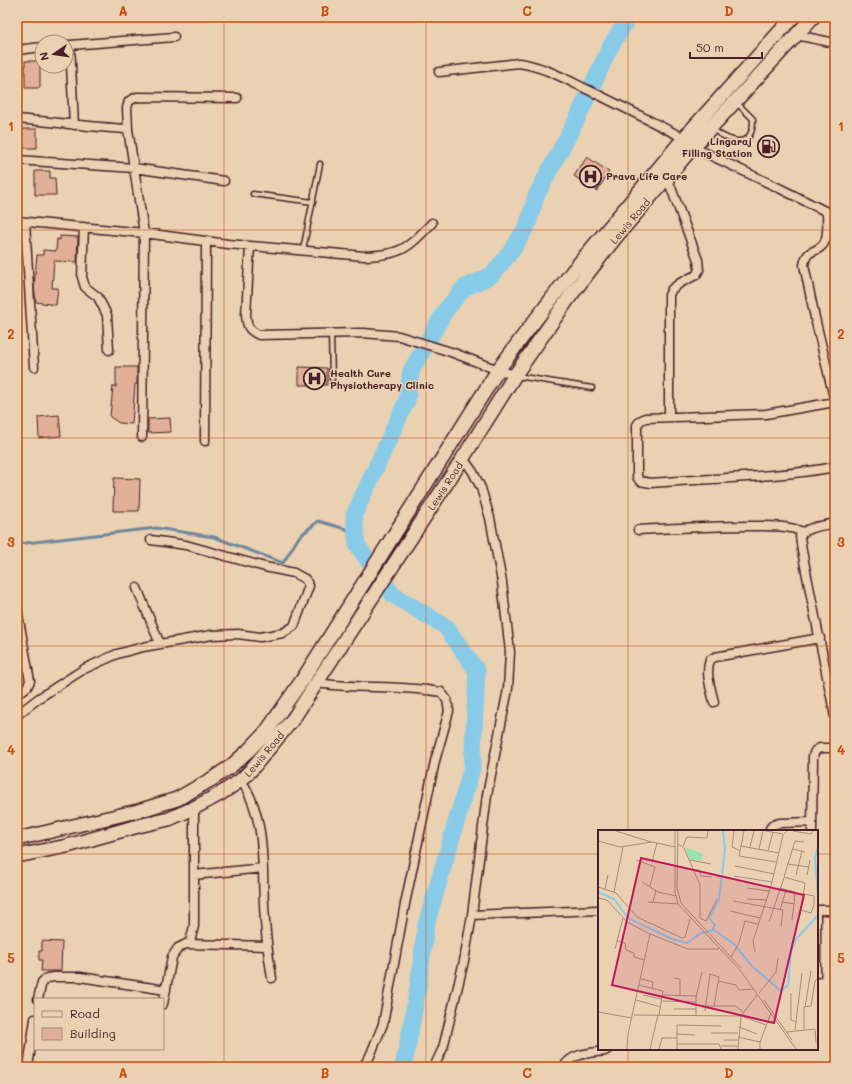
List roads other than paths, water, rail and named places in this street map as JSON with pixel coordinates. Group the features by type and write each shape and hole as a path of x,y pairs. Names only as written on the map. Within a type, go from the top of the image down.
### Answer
{"main road":[{"name":"Lewis Road","path":"17,839 138,811 177,799 230,767 266,732 303,680 498,370 572,272 688,143 740,76 793,17"},
{"name":"Lewis Road","path":"17,856 67,846 169,819 194,808 241,780 265,754 293,719 455,471 515,375 571,295 615,238 667,177 688,143 710,128 813,17"},
{"path":"740,76 750,84"},
{"path":"202,785 210,799"}],"street":[{"path":"796,35 835,43"},
{"path":"74,45 174,37"},
{"path":"17,50 34,48"},
{"path":"439,72 519,63 529,64 610,100 688,143 831,213 823,244 819,248 809,253 805,258 804,265 835,402 766,414 645,418 637,425 637,477 640,481 651,482 810,472 835,467"},
{"path":"70,74 74,124"},
{"path":"142,437 144,233 128,129 127,108 129,101 137,97 237,98"},
{"path":"17,119 128,129"},
{"path":"17,160 134,168 224,181"},
{"path":"667,177 698,260 699,270 696,275 672,289 669,295 669,417"},
{"path":"34,367 21,222 144,233 250,246 364,256 392,254 401,250 410,245 432,223"},
{"path":"84,227 82,277 85,287 98,297 107,315 109,350"},
{"path":"205,441 206,241"},
{"path":"250,246 246,315 247,325 252,332 258,335 363,333 399,336 515,375"},
{"path":"434,1067 443,1048 464,961 472,915 487,794 508,689 510,652 502,582 490,518 482,488 474,472 463,458"},
{"path":"638,530 769,526 786,527 803,532 835,525"},
{"path":"803,532 800,536 800,543 835,717"},
{"path":"17,715 39,698 84,669 117,654 143,647 212,635 238,634 260,637 284,633 294,626 309,586 305,579 294,572 265,567 186,544 152,540"},
{"path":"137,588 160,644"},
{"path":"17,609 30,681 27,687 17,694"},
{"path":"714,702 708,672 710,660 715,657 820,638"},
{"path":"316,683 336,686 365,686 441,692 447,700 449,711 435,761 405,904 383,1024 370,1056 363,1067"},
{"path":"770,830 771,827 780,822 812,827 814,750 820,748 835,748"},
{"path":"241,780 254,805 260,825 267,946 272,978"},
{"path":"164,999 172,957 178,948 190,942 194,926 194,808"},
{"path":"194,876 263,868"},
{"path":"472,915 598,910"},
{"path":"818,910 835,910"},
{"path":"186,944 267,946"},
{"path":"38,998 42,982 47,978 54,977 80,978 166,990"},
{"path":"28,1067 34,1026"},
{"path":"564,1067 572,1058 606,1050"}],"lane":[{"path":"710,128 723,137 738,141 747,138 752,134 753,119 735,101"},
{"path":"304,250 320,164"},
{"path":"253,194 312,202"},
{"path":"331,334 332,379"},
{"path":"515,375 592,388"}],"waterway":[{"path":"403,1067 418,988 426,925 472,768 477,671 446,627 393,595 357,545 354,515 407,400 411,371 445,311 464,288 492,275 513,249 528,224 536,196 577,119 610,47 629,17"},
{"path":"17,544 156,528 214,537 283,563 299,537 318,521 356,532"}],"place":[{"name":"Lingaraj Filling Station","path":"768,147"},
{"name":"Prava Life Care","path":"590,176"},
{"name":"Health Cure Physiotherapy Clinic","path":"314,379"}]}
